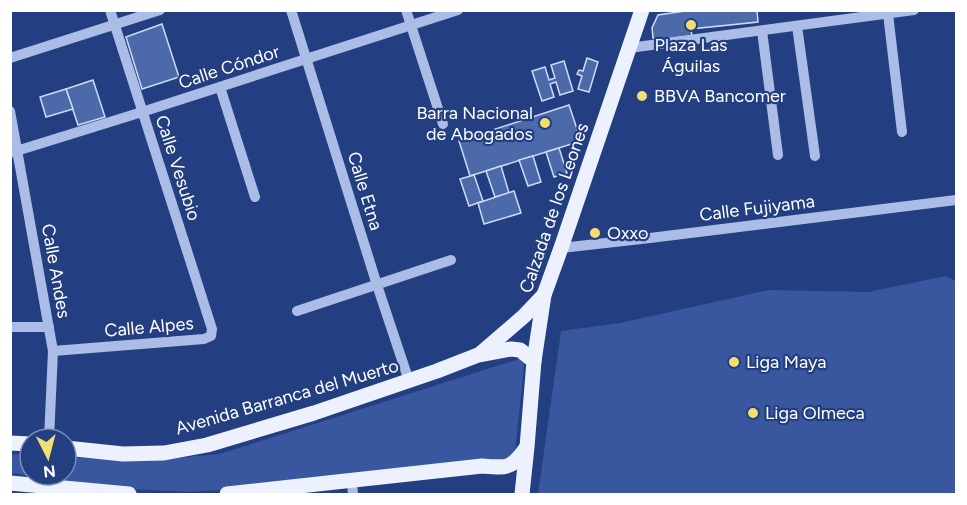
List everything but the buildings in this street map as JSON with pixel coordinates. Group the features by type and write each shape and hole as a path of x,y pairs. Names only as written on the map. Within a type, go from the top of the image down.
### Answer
{"main road":[{"name":"Calzada de los Leones","path":"522,494 534,361 544,295 642,10"},
{"name":"Avenida Barranca del Muerto","path":"478,355 524,316 544,295"},
{"name":"Avenida Barranca del Muerto","path":"78,449 123,454 164,453 207,445 314,413 478,355 511,349 520,350 534,361"},
{"path":"228,495 352,488 482,466 500,467 515,463 527,447"},
{"path":"500,467 512,478 522,494"},
{"path":"17,488 48,486 129,495"}],"street":[{"name":"Calle Vesubio","path":"110,10 212,329 211,336"},
{"path":"10,58 160,10"},
{"name":"Calle Etna","path":"291,10 409,381"},
{"path":"406,10 443,124"},
{"name":"Calle Cóndor","path":"14,152 458,10"},
{"path":"629,48 914,10"},
{"path":"888,14 903,132"},
{"path":"797,26 815,156"},
{"path":"762,31 778,155"},
{"path":"220,87 255,197"},
{"name":"Calle Andes","path":"10,111 14,152 53,351 50,427"},
{"name":"Calle Fujiyama","path":"561,248 957,200"},
{"path":"297,311 451,260"},
{"path":"10,327 49,327"},
{"name":"Calle Alpes","path":"53,351 204,339 211,336"}],"shaded area":[{"name":"Liga Olmeca","path":"946,276 956,281 956,494 538,494 561,331 620,323 769,290 868,292"},
{"path":"525,357 514,461 485,459 360,472 248,488 191,492 110,488 78,483 78,458 142,461 220,454"},
{"path":"10,454 18,454 18,474 11,473"}],"place":[{"name":"Plaza Las Águilas","path":"691,25"},
{"name":"BBVA Bancomer","path":"642,96"},
{"name":"Barra Nacional de Abogados","path":"545,123"},
{"name":"Oxxo","path":"595,233"},
{"name":"Liga Maya","path":"734,362"},
{"name":"Liga Olmeca","path":"753,413"}]}
